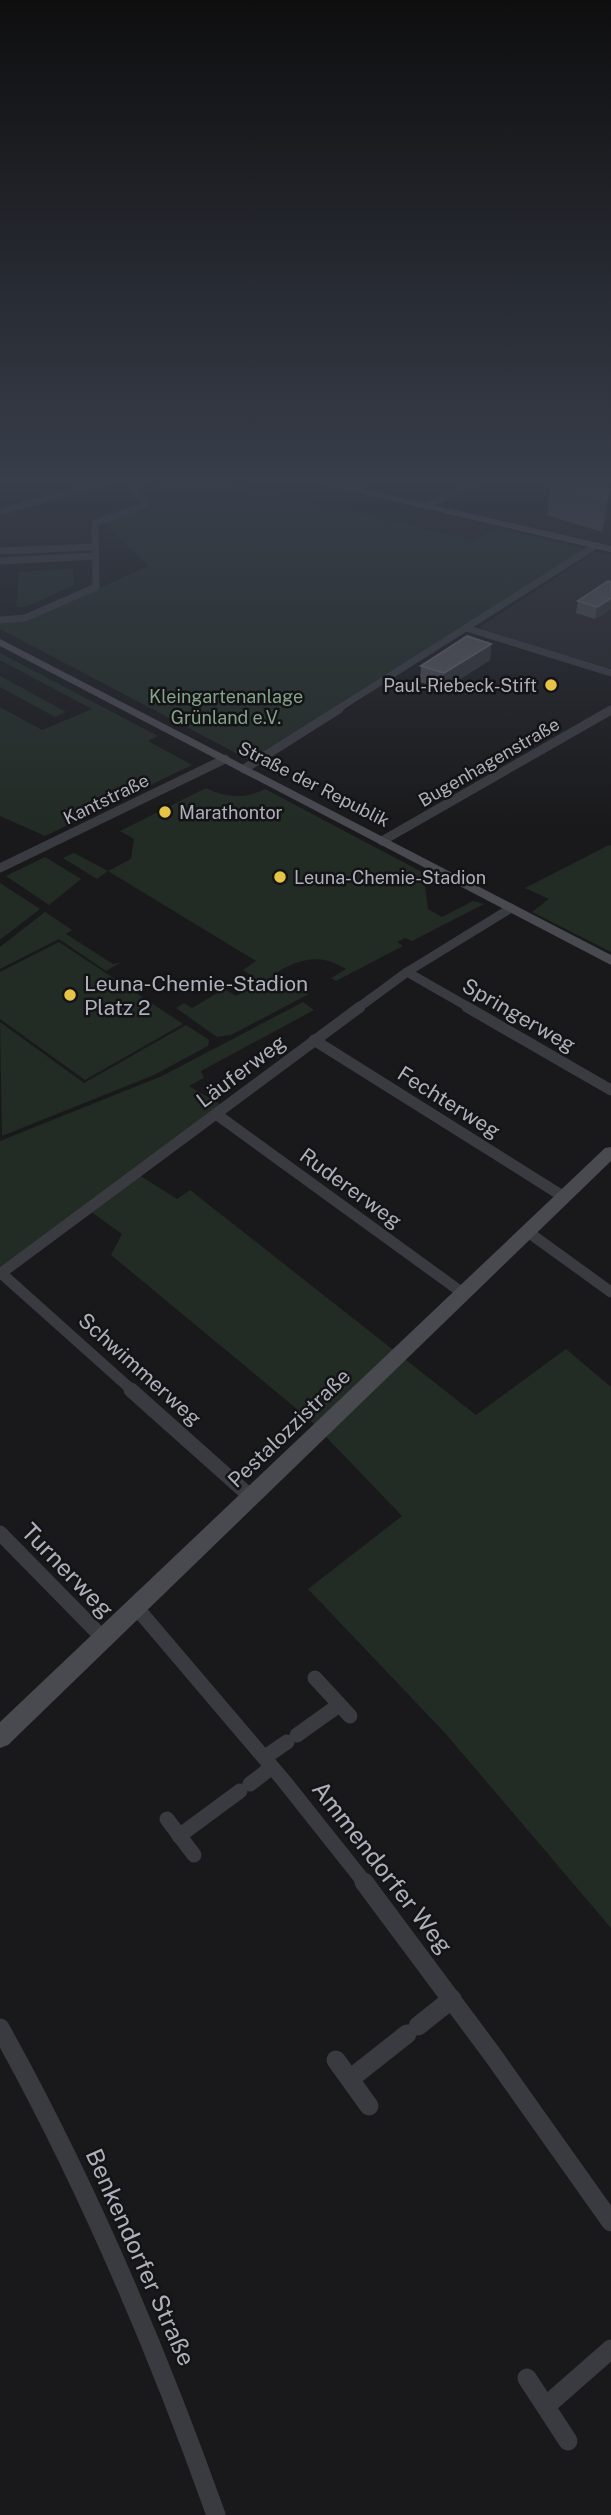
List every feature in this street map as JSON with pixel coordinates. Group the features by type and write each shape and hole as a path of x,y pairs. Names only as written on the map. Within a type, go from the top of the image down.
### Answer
{"street":[{"path":"0,620 25,618 77,595"},
{"path":"244,769 517,595"},
{"path":"466,628 611,673"},
{"name":"Straße der Republik","path":"0,642 611,961"},
{"name":"Bugenhagenstraße","path":"382,841 611,710"},
{"name":"Kantstraße","path":"0,868 225,759"},
{"name":"Läuferweg","path":"0,1274 407,972 511,908"},
{"name":"Springerweg","path":"407,972 611,1090"},
{"name":"Fechterweg","path":"314,1040 564,1198"},
{"name":"Rudererweg","path":"216,1114 464,1294"},
{"name":"Pestalozzistraße","path":"0,1737 611,1152"},
{"path":"528,1232 611,1292"},
{"name":"Schwimmerweg","path":"0,1274 251,1497"},
{"name":"Turnerweg","path":"0,1533 103,1638"},
{"name":"Ammendorfer Weg","path":"135,1607 269,1762 368,1886 611,2222"},
{"path":"179,1836 245,1787 292,1738 344,1710 315,1678"},
{"path":"167,1819 194,1855"},
{"path":"350,2079 452,1999"},
{"name":"Benkendorfer Straße","path":"0,2028 40,2098 103,2227 175,2397 216,2515"},
{"path":"336,2060 369,2106"},
{"path":"546,2406 611,2349"},
{"path":"527,2378 568,2441"}],"shaded area":[{"path":"528,595 611,595 611,669 482,629 481,626"}],"green space":[{"path":"17,595 51,595 26,607 16,607"},
{"name":"Kleingartenanlage Grünland e.V.","path":"82,595 512,595 249,760 0,629 0,621 26,620"},
{"path":"0,653 158,736 148,741 192,765 45,836 0,816 0,707 42,730 92,709 0,660"},
{"path":"0,676 66,712 55,717 0,687"},
{"name":"Leuna-Chemie-Stadion","path":"206,788 236,796 265,789 435,879 425,886 428,909 442,917 473,901 484,904 412,941 405,938 397,942 403,946 336,981 331,978 346,969 328,961 311,959 285,968 276,973 309,994 231,1035 217,1037 176,1008 184,1003 192,1008 224,989 236,996 240,994 235,991 251,980 249,974 243,970 256,961 108,871 131,859 134,839 120,831"},
{"path":"609,845 611,952 532,912 549,899 525,888"},
{"path":"74,853 108,871 97,879 63,858"},
{"path":"45,857 81,879 49,905 6,876"},
{"path":"0,883 40,909 1,939 0,939"},
{"path":"45,912 72,930 66,934 113,964 122,962 106,971 59,939 0,969 0,947"},
{"name":"Leuna-Chemie-Stadion Platz 2","path":"59,942 183,1024 85,1080 0,1019 0,972"},
{"path":"303,1002 314,1010 201,1071 204,1078 189,1086 225,1107 136,1173 177,1199 190,1190 476,1415 566,1349 611,1387 611,1928 445,1733 308,1589 402,1516 309,1419 111,1255 122,1234 87,1209 0,1274 0,1141 162,1076"},
{"path":"0,1022 84,1083 186,1025 209,1040 208,1046 154,1075 2,1136"}],"building":[{"path":"586,595 611,595 597,607 578,601"},
{"path":"467,636 491,644 444,673 421,666"}],"place":[{"name":"Paul-Riebeck-Stift","path":"551,685"},
{"name":"Marathontor","path":"165,812"},
{"name":"Leuna-Chemie-Stadion","path":"280,877"},
{"name":"Leuna-Chemie-Stadion Platz 2","path":"70,995"}]}
